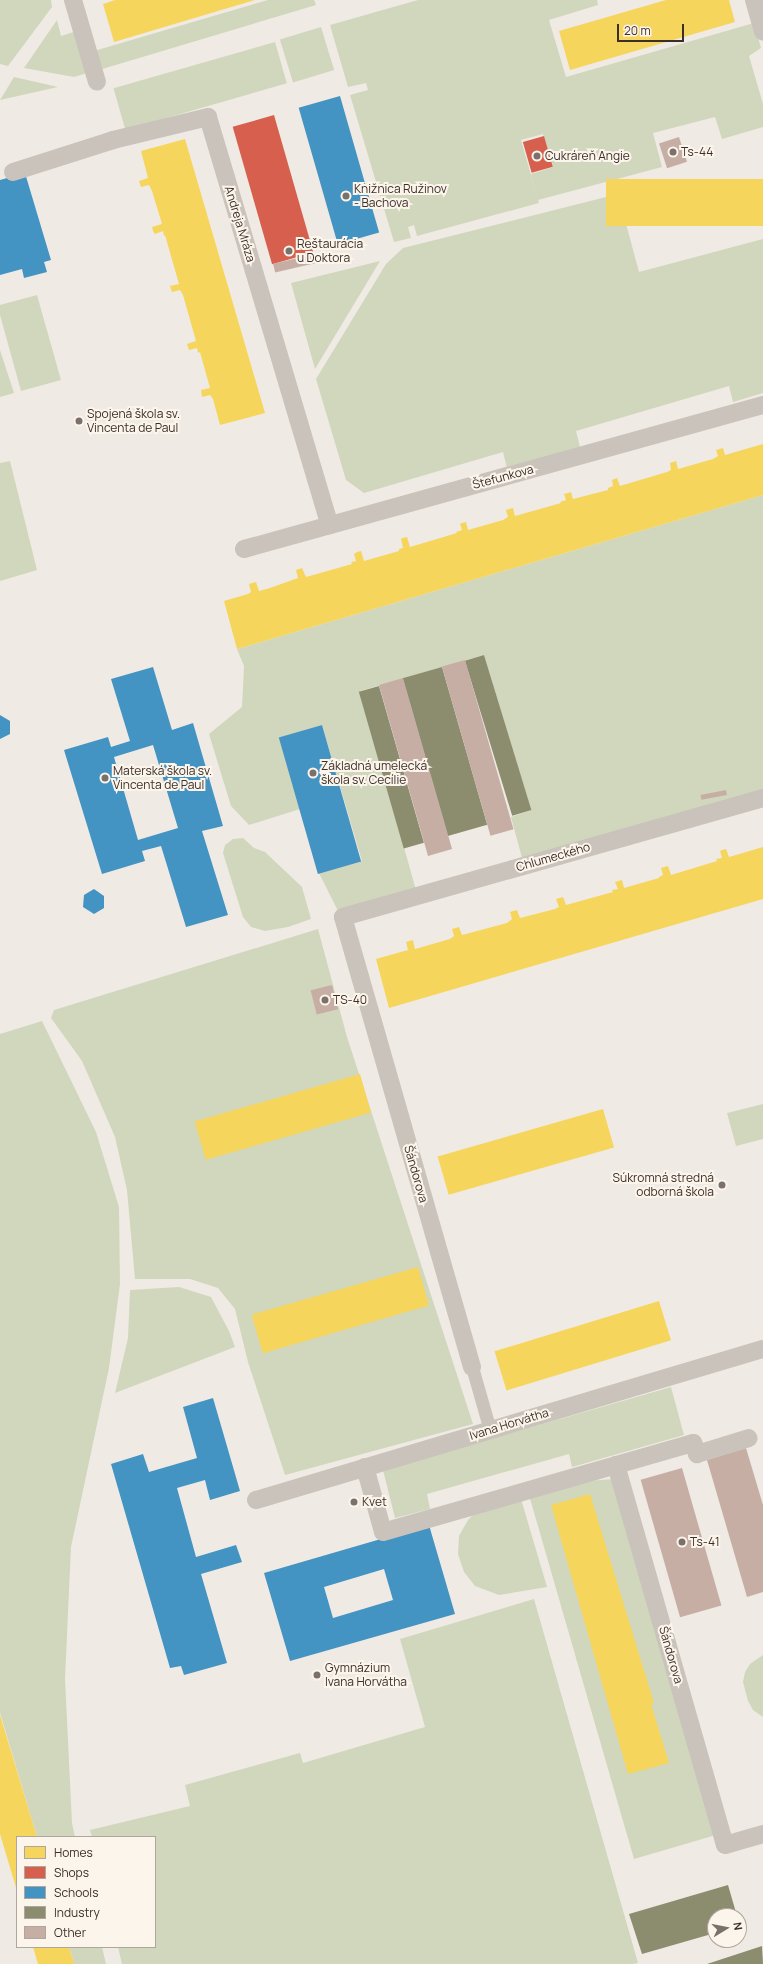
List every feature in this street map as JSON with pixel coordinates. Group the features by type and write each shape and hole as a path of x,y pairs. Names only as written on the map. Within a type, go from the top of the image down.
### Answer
{"street":[{"path":"73,0 97,82"},
{"path":"754,0 763,32"},
{"name":"Andreja Mráza","path":"13,172 113,140 208,117 330,524"},
{"name":"Štefunkova","path":"244,549 763,405"},
{"name":"Chlumeckého","path":"343,917 763,798"},
{"name":"Šándorova","path":"343,917 490,1430"},
{"name":"Ivana Horvátha","path":"256,1500 763,1349"},
{"path":"365,1467 383,1532 693,1443 697,1454 749,1438"},
{"name":"Šándorova","path":"616,1466 725,1845 763,1834"}],"green space":[{"path":"0,0 51,0 52,7 8,66 0,64"},
{"path":"268,0 314,0 316,5 99,70 94,51"},
{"path":"418,0 597,0 598,5 549,20 566,77 754,23 761,48 749,56 763,104 763,127 722,139 715,117 653,133 662,167 538,200 539,203 417,236 414,225 408,227 411,238 394,242 350,95 368,90 366,83 348,87 330,25","holes":["543,134 553,167 531,174 521,140"]},
{"path":"57,20 61,36 74,32 87,73 74,77 24,68"},
{"path":"321,27 334,70 293,83 280,40"},
{"path":"275,42 287,83 125,130 114,88"},
{"path":"14,77 58,87 0,100"},
{"path":"618,194 639,272 763,239 763,393 733,402 729,386 576,431 580,447 507,468 503,452 364,493 346,480 316,379 386,264 403,248"},
{"path":"380,261 315,369 291,283"},
{"path":"37,295 61,380 21,391 0,315 0,305"},
{"path":"0,350 14,393 0,397"},
{"path":"10,461 37,570 0,581 0,463"},
{"path":"763,495 763,793 522,858 511,817 531,810 484,655 360,691 416,890 338,911 319,873 362,861 322,725 279,738 300,809 249,825 231,806 209,734 242,707 244,666 237,649"},
{"path":"243,838 254,848 265,852 302,887 311,919 288,927 265,931 251,927 243,917 223,853 225,845 233,839"},
{"path":"318,929 347,1037 473,1424 285,1475 248,1362 235,1309 218,1288 190,1279 135,1279 127,1190 115,1137 82,1061 51,1018 54,1010"},
{"path":"42,1021 96,1132 119,1207 120,1284 109,1368 71,1547 65,1679 72,1823 75,1836 37,1836 0,1713 0,1034"},
{"path":"763,1104 763,1139 736,1146 727,1113"},
{"path":"179,1287 211,1297 229,1331 235,1347 115,1393 128,1338 130,1290"},
{"path":"671,1387 684,1435 572,1467 569,1454 427,1494 430,1509 395,1518 383,1470"},
{"path":"613,1479 716,1835 634,1859 529,1495 576,1482"},
{"path":"521,1499 547,1587 499,1595 475,1586 464,1572 458,1554 459,1536 468,1520 474,1514"},
{"path":"534,1599 638,1963 122,1964 118,1948 156,1948 156,1836 92,1836 90,1830 190,1806 185,1785 300,1753 303,1763 425,1727 400,1639"},
{"path":"763,1655 763,1717 753,1710 748,1701 743,1682 745,1672 750,1664"},
{"path":"69,1948 102,1948 106,1964 74,1964"}],"building: Homes":[{"path":"115,0 255,0 114,42 103,4"},
{"path":"666,0 729,0 735,22 570,70 559,31"},
{"path":"185,139 265,413 220,425 213,399 210,395 202,397 201,390 210,388 200,352 198,353 197,348 189,350 187,344 196,341 183,295 180,290 172,292 170,286 179,284 165,235 164,236 163,231 155,234 153,231 152,227 162,224 152,191 149,185 141,187 139,181 148,178 141,151"},
{"path":"606,179 763,179 763,226 606,226"},
{"path":"763,444 763,495 237,649 224,601 251,592 249,584 256,582 259,591 298,578 296,570 302,568 306,577 352,564 351,562 356,561 354,554 357,552 361,551 364,561 399,551 399,549 403,548 401,539 403,538 407,537 410,547 457,533 456,532 462,530 460,524 462,523 466,522 468,530 503,520 508,517 506,510 509,509 513,508 515,516 561,503 560,502 566,500 564,494 571,492 573,499 608,490 608,488 613,486 612,480 617,478 620,486 667,472 671,470 670,463 676,461 678,469 713,459 718,456 716,450 723,448 725,455"},
{"path":"763,847 763,899 389,1008 376,959 408,950 406,942 413,940 415,949 450,939 454,936 452,929 459,927 462,935 507,923 512,919 510,912 513,911 517,910 520,918 555,909 559,907 556,899 563,897 566,905 613,892 612,890 618,889 615,882 622,880 624,888 659,878 663,875 661,868 668,866 671,875 717,861 716,859 722,858 720,851 722,850 726,849 729,857"},
{"path":"360,1074 371,1112 206,1160 195,1121"},
{"path":"603,1109 614,1147 449,1195 438,1156"},
{"path":"418,1267 429,1305 263,1353 252,1315"},
{"path":"659,1301 671,1340 507,1390 495,1351"},
{"path":"590,1494 654,1703 651,1704 669,1763 628,1774 551,1505"},
{"path":"0,1715 37,1836 16,1836 16,1888 0,1834"},
{"path":"33,1948 69,1948 74,1964 38,1964"}],"building: Shops":[{"path":"274,115 313,252 272,264 233,127"},
{"path":"544,136 553,167 532,173 523,142"}],"building: Schools":[{"path":"340,96 379,232 338,244 299,108"},
{"path":"25,173 51,260 44,262 47,272 24,278 22,269 0,275 0,180"},
{"path":"153,667 172,730 193,723 223,826 202,831 228,915 186,927 161,846 142,851 145,861 102,874 64,750 108,737 111,747 130,741 111,679","holes":["153,745 178,828 138,840 114,757"]},
{"path":"0,715 10,721 10,734 0,739"},
{"name":"Základná umelecká škola sv. Cecílie","path":"322,725 361,861 318,874 279,737"},
{"path":"94,889 104,896 104,908 94,914 83,907 84,895"},
{"path":"213,1398 240,1491 210,1500 205,1480 177,1488 196,1557 236,1545 242,1562 201,1574 227,1663 184,1675 181,1666 170,1668 111,1464 143,1454 149,1472 197,1458 183,1407"},
{"path":"429,1525 455,1614 290,1661 264,1573","holes":["384,1569 393,1600 333,1618 324,1587"]}],"building: Industry":[{"path":"484,655 531,810 512,816 465,661"},
{"path":"442,667 487,825 448,836 403,678"},
{"path":"379,686 424,843 404,848 359,692"},
{"path":"728,1885 735,1908 707,1908 707,1935 642,1954 629,1914"},
{"path":"762,1946 763,1964 707,1964"}],"building: Other":[{"name":"Ts-44","path":"679,137 687,162 667,168 659,143"},
{"path":"315,254 317,263 275,272 273,264"},
{"path":"465,660 514,829 490,836 442,667"},
{"path":"403,678 452,849 428,856 379,685"},
{"path":"726,790 727,795 701,800 700,795"},
{"name":"TS-40","path":"332,985 338,1009 317,1015 311,990"},
{"path":"746,1448 763,1505 763,1592 747,1597 707,1460"},
{"name":"Ts-41","path":"682,1468 721,1605 680,1617 641,1480"}],"place":[{"name":"Ts-44","path":"673,152"},
{"name":"Cukráreň Angie","path":"537,156"},
{"name":"Knižnica Ružinov - Bachova","path":"346,196"},
{"name":"Reštaurácia u Doktora","path":"289,251"},
{"name":"Spojená škola sv. Vincenta de Paul","path":"79,421"},
{"name":"Základná umelecká škola sv. Cecílie","path":"313,773"},
{"name":"Materská škola sv. Vincenta de Paul","path":"105,778"},
{"name":"TS-40","path":"325,1000"},
{"name":"Súkromná stredná odborná škola","path":"722,1185"},
{"name":"Kvet","path":"354,1502"},
{"name":"Ts-41","path":"682,1542"},
{"name":"Gymnázium Ivana Horvátha","path":"317,1675"}]}
